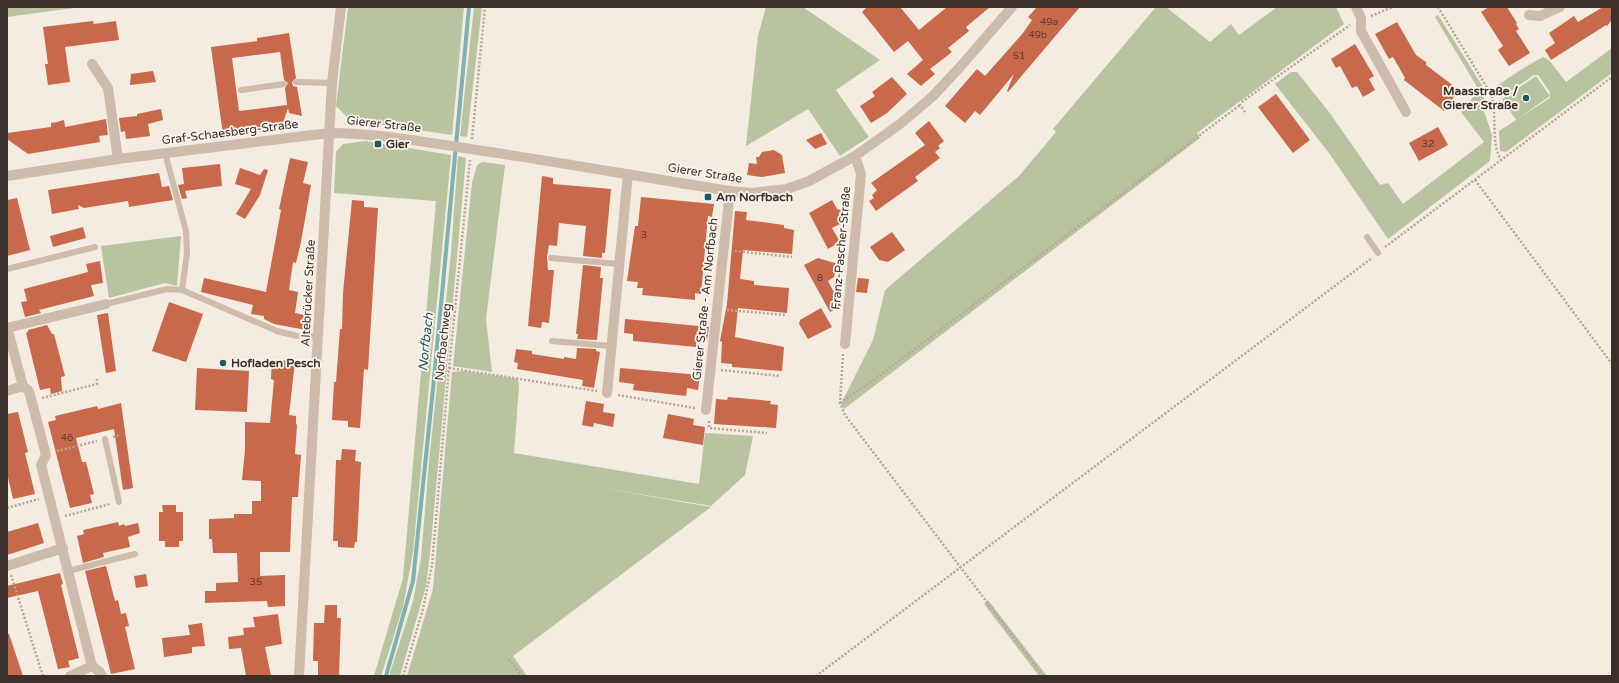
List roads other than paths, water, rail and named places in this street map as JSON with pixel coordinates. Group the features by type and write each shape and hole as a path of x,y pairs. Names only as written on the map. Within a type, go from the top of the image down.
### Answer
{"street":[{"name":"Altebrücker Straße","path":"299,676 332,83 341,7"},
{"path":"1356,7 1361,18 1361,31 1406,112"},
{"path":"1530,15 1540,16 1560,7"},
{"name":"Gierer Straße","path":"329,133 372,134 469,148 730,191 752,193 787,189 814,178 855,156 900,124 933,96 960,67 1010,8"},
{"path":"92,64 108,88 118,159"},
{"name":"Graf-Schaesberg-Straße","path":"7,176 118,159 329,133"},
{"name":"Franz-Pascher-Straße","path":"844,348 861,174 855,156"},
{"path":"607,393 628,174"},
{"name":"Gierer Straße - Am Norfbach","path":"706,410 730,191"},
{"path":"102,676 100,672 92,666 42,465 45,454 32,401 29,391 23,386 7,327 106,304"},
{"path":"7,391 23,386"},
{"path":"7,565 63,548"},
{"path":"70,676 92,666"}],"lane":[{"path":"296,82 332,83"},
{"path":"241,90 284,84"},
{"path":"165,153 186,231 187,253 182,290"},
{"path":"1367,237 1378,253"},
{"path":"7,268 95,247"},
{"path":"551,258 619,264"},
{"path":"106,304 167,289 182,290 277,331 297,336"},
{"path":"306,336 318,337"},
{"path":"552,341 611,346"},
{"path":"105,439 118,502"},
{"path":"68,571 135,554"}],"waterway":[{"name":"Norfbach","path":"386,676 413,581 434,379 469,7"}],"place":[{"name":"Maasstraße / Gierer Straße","path":"1526,98"},
{"name":"Gier","path":"378,144"},
{"name":"Am Norfbach","path":"708,197"},
{"name":"Hofladen Pesch","path":"223,363"}]}
